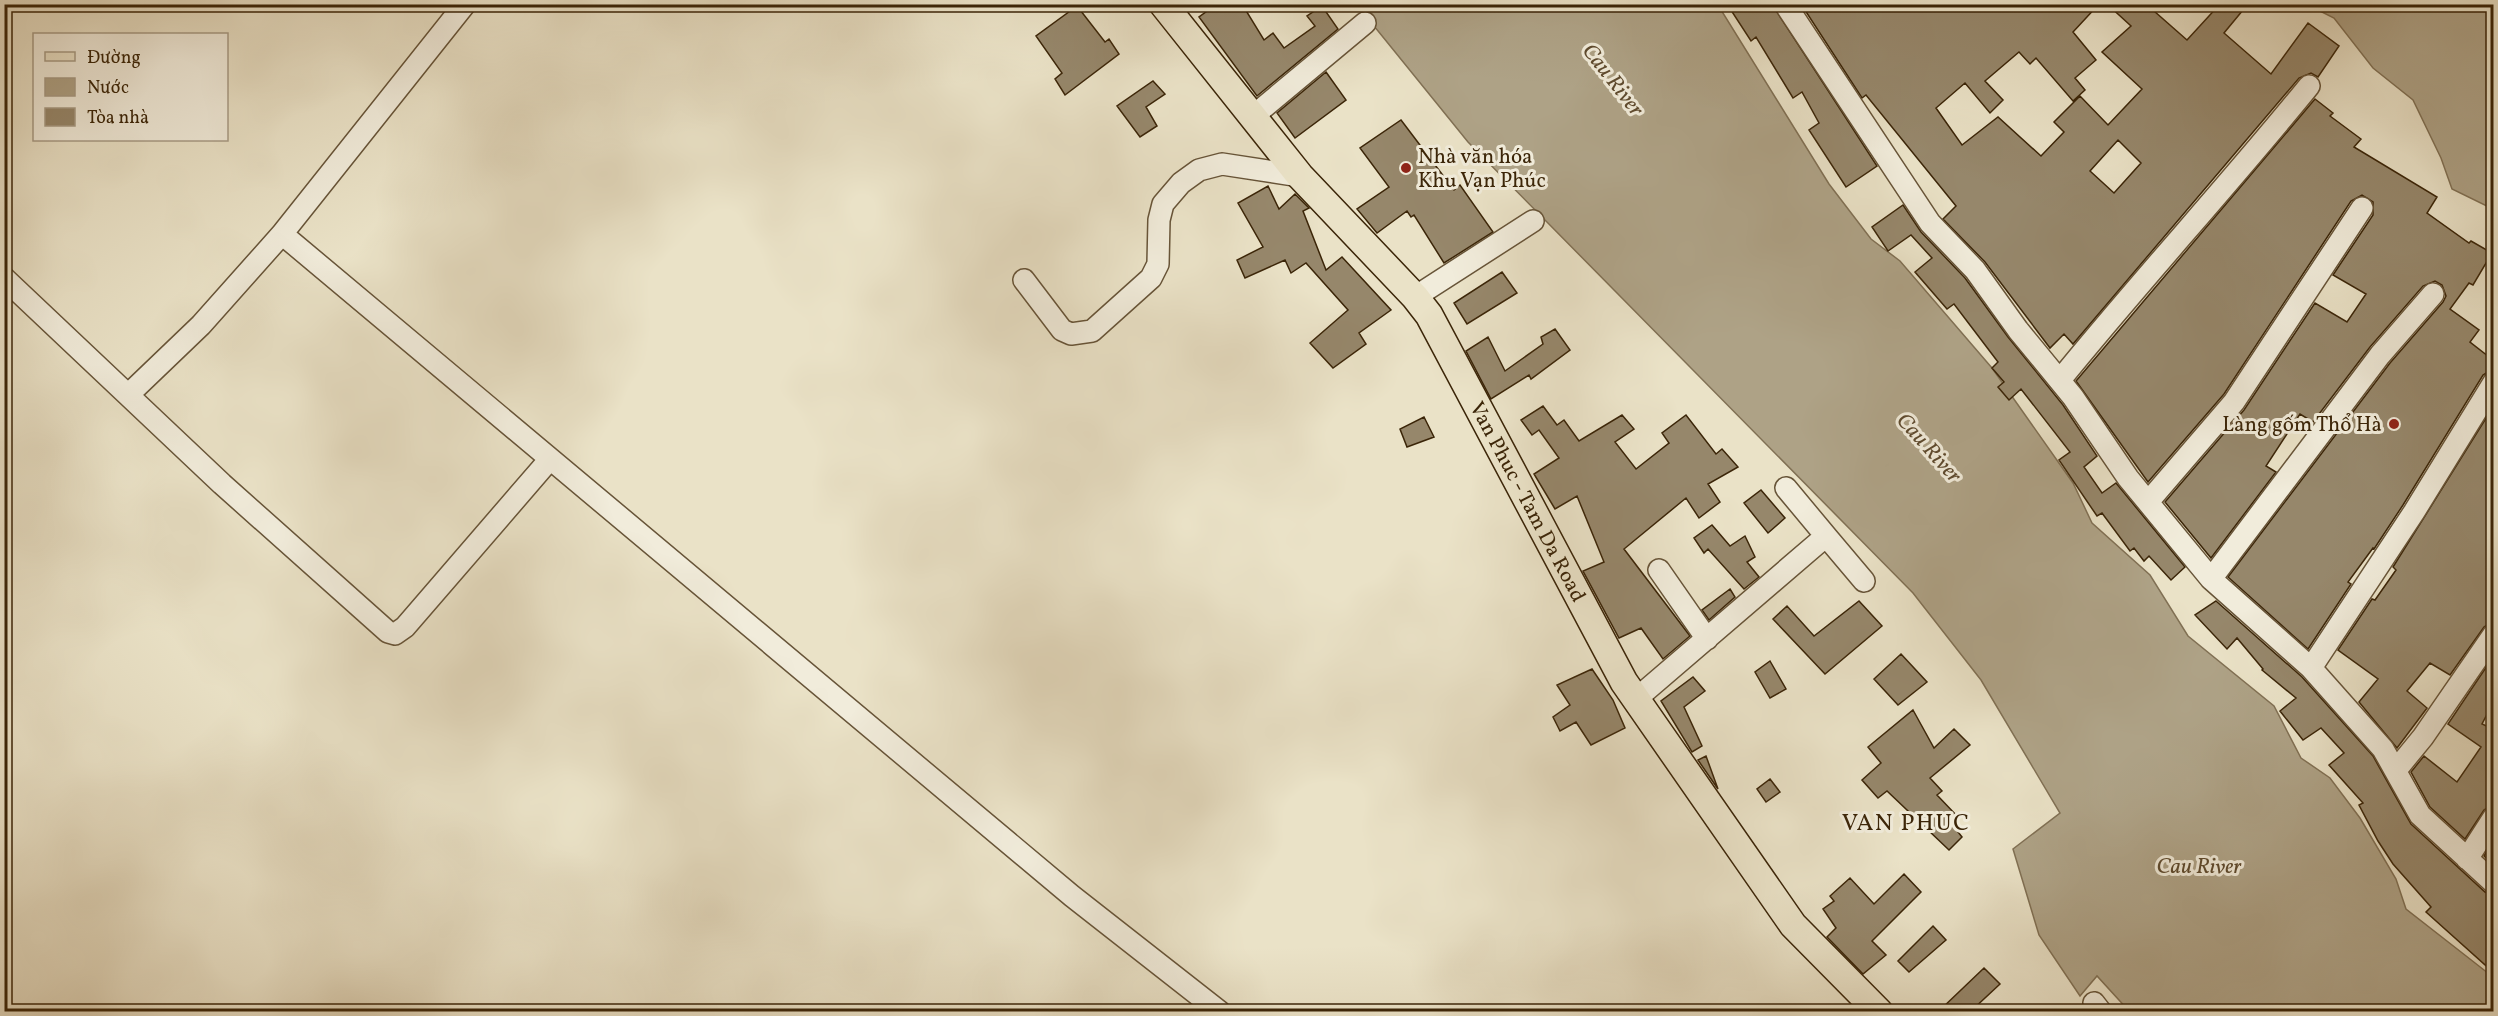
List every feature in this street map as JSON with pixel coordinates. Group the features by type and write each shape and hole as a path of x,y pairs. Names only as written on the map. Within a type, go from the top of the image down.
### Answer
{"main road":[{"name":"Van Phuc - Tam Da Road","path":"1163,4 1300,176 1415,297 1429,315 1618,671 1636,699 1794,925 1879,1011"}],"street":[{"path":"128,395 201,325 282,234 465,4"},
{"path":"1785,4 1930,223 1975,270 2060,380 2128,478 2211,579 2311,668 2383,749 2420,815 2493,884"},
{"path":"1252,117 1365,23"},
{"path":"2060,380 2127,296 2242,168 2309,86"},
{"path":"1024,280 1062,330 1071,334 1092,330 1151,278 1158,264 1159,220 1163,204 1181,183 1199,170 1222,164 1300,176"},
{"path":"2148,502 2234,402 2362,208"},
{"path":"1415,297 1533,221"},
{"path":"282,234 1072,896 1220,1011"},
{"path":"4,278 387,632 394,634 405,627 550,459"},
{"path":"2211,579 2380,355 2433,294"},
{"path":"2311,668 2414,512 2493,382"},
{"path":"1786,488 1864,581"},
{"path":"1636,699 1826,536"},
{"path":"1659,570 1707,639"},
{"path":"2396,770 2423,737 2493,634"},
{"path":"2467,859 2493,817"}],"water":[{"name":"Cau River","path":"1357,5 1718,5 1829,184 1871,239 1900,261 1992,368 2073,483 2092,523 2150,575 2188,636 2274,706 2301,758 2330,778 2360,818 2396,879 2406,909 2493,977 2493,1011 2129,1011 2097,976 2080,996 2039,935 2013,849 2060,813 1981,680 1913,593 1468,142"},
{"path":"2308,5 2493,5 2493,218 2489,207 2452,189 2441,158 2413,100 2373,68 2334,18"}],"building":[{"path":"1217,4 1242,4 1264,40 1273,33 1284,48 1315,26 1307,16 1322,6 1338,29 1257,96 1199,17"},
{"path":"1727,4 1772,4 1877,166 1846,187 1809,130 1819,123 1802,92 1793,98 1756,37 1751,41"},
{"path":"1801,4 2099,4 2073,32 2096,60 2075,78 2085,90 2073,101 2036,58 2030,64 2019,52 1985,81 2003,100 1990,113 1965,83 1936,108 1962,145 1998,117 2041,156 2064,132 2054,122 2080,96 2108,125 2142,89 2102,52 2131,26 2107,4 2146,4 2187,40 2220,4 2248,4 2224,33 2271,74 2308,23 2339,46 2318,77 2311,73 2299,78 2073,344 2064,334 2050,348 1985,262 1943,219 1956,206 1866,95 1862,98","holes":["2118,140 2141,163 2114,193 2090,171"]},
{"path":"1077,6 1105,42 1109,39 1119,54 1065,95 1055,79 1062,73 1036,36"},
{"path":"1326,72 1346,100 1295,138 1277,113"},
{"path":"1153,81 1165,94 1146,107 1157,126 1140,137 1117,106"},
{"path":"2315,99 2333,113 2330,116 2361,139 2354,147 2437,197 2427,213 2469,243 2471,241 2492,253 2473,285 2469,283 2450,309 2479,330 2470,342 2493,360 2493,369 2483,375 2403,505 2374,549 2348,582 2351,584 2308,649 2228,577 2390,363 2443,302 2446,296 2442,285 2435,281 2423,286 2370,347 2313,422 2300,414 2266,466 2276,472 2211,558 2165,502 2244,410 2315,303 2347,322 2366,294 2333,275 2373,215 2373,202 2362,195 2351,201 2224,394 2148,482 2076,381"},
{"path":"1401,120 1454,190 1460,185 1493,232 1444,263 1414,215 1411,217 1407,211 1377,233 1357,209 1389,187 1360,148"},
{"path":"1268,186 1279,209 1295,194 1309,208 1303,211 1326,270 1342,257 1391,310 1359,333 1366,344 1333,368 1310,343 1348,310 1306,263 1291,273 1285,260 1245,278 1237,260 1263,247 1238,203"},
{"path":"1903,205 1921,232 1965,278 2008,337 2063,405 2097,456 2084,467 2102,493 2116,483 2185,567 2171,580 2149,556 2144,561 2134,548 2130,551 2102,513 2097,516 2059,460 2070,452 2021,389 2009,400 1998,387 2004,382 1992,368 1998,362 1954,304 1947,309 1915,272 1932,258 1911,235 1888,251 1872,227"},
{"path":"1502,272 1517,293 1467,324 1454,303"},
{"path":"1555,329 1570,350 1531,379 1529,375 1491,399 1466,351 1488,337 1505,371 1543,344 1541,337"},
{"path":"1543,406 1557,425 1564,420 1579,441 1622,415 1634,429 1615,442 1636,469 1669,443 1662,433 1686,415 1716,454 1722,449 1738,467 1708,484 1720,502 1699,518 1686,498 1624,549 1690,636 1663,659 1641,628 1619,638 1583,571 1604,562 1577,496 1555,509 1534,474 1559,458 1539,430 1532,435 1521,420"},
{"path":"2493,407 2493,621 2484,627 2450,675 2430,663 2407,691 2427,708 2397,748 2359,702 2378,679 2338,650 2372,599 2375,600 2396,570 2393,567"},
{"path":"1424,417 1434,437 1407,447 1400,429"},
{"path":"1761,490 1785,518 1768,533 1744,503"},
{"path":"1712,525 1730,546 1745,536 1755,557 1747,562 1759,577 1744,589 1708,549 1704,553 1694,538"},
{"path":"1730,589 1735,597 1709,620 1702,610"},
{"path":"1859,601 1882,626 1825,674 1773,619 1787,606 1814,636"},
{"path":"2216,601 2302,677 2373,756 2411,824 2485,892 2493,895 2493,972 2426,912 2431,907 2393,864 2359,805 2363,803 2329,765 2344,753 2321,728 2303,740 2280,711 2296,698 2262,670 2237,638 2227,649 2195,615"},
{"path":"1901,654 1927,682 1898,705 1874,679"},
{"path":"2493,657 2493,703 2482,724 2493,729 2493,804 2484,810 2465,839 2430,807 2411,772 2424,756 2457,782 2481,747 2448,724"},
{"path":"1770,661 1786,689 1770,698 1755,672"},
{"path":"1592,669 1613,700 1625,728 1591,745 1576,722 1560,731 1553,717 1570,705 1557,685"},
{"path":"1693,677 1705,691 1684,707 1702,746 1692,752 1661,701"},
{"path":"1913,710 1934,748 1954,729 1970,745 1930,778 1942,791 1937,795 1959,818 1954,827 1962,837 1949,850 1887,791 1878,798 1862,780 1881,763 1868,747"},
{"path":"1706,756 1718,789 1698,760"},
{"path":"1770,779 1780,792 1766,802 1757,789"},
{"path":"2493,841 2493,865 2484,856"},
{"path":"1904,874 1921,892 1872,941 1886,955 1863,974 1827,937 1836,928 1823,909 1834,901 1830,896 1850,878 1874,904"},
{"path":"1933,926 1946,940 1909,972 1898,961"},
{"path":"1984,968 2000,984 1971,1011 1939,1011"}],"place":[{"name":"Nhà văn hóa Khu Vạn Phúc","path":"1406,168"},
{"name":"Làng gốm Thổ Hà","path":"2394,424"}],"district":[{"name":"VAN PHUC","path":"1906,822"}]}
